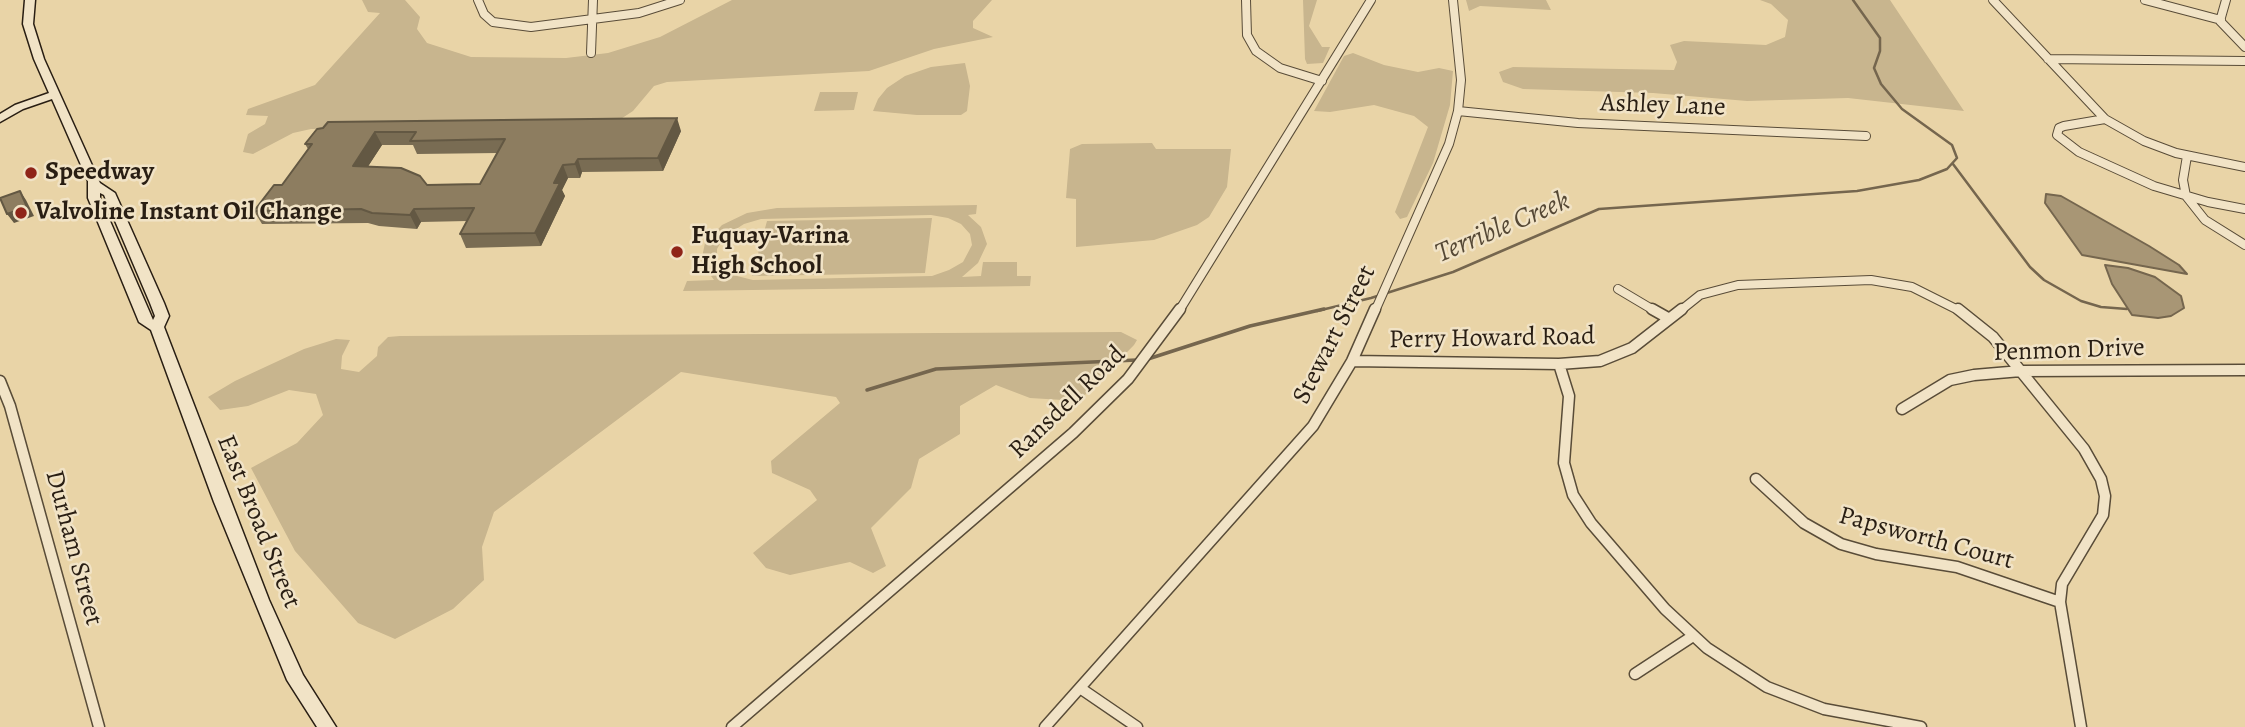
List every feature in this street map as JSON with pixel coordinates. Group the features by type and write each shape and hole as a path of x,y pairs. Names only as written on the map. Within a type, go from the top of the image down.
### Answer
{"main road":[{"name":"East Broad Street","path":"30,0 28,24 43,69 95,185 94,198 146,322 157,327 222,502 296,680 327,727"},
{"path":"0,119 11,111 54,95"}],"street":[{"path":"478,0 488,18 510,26 541,27 639,13 680,0"},
{"path":"591,53 593,0"},
{"path":"1246,0 1247,35 1256,51 1280,68 1322,81"},
{"name":"Ransdell Road","path":"732,727 1073,433 1128,379 1166,331 1371,0"},
{"name":"Stewart Street","path":"1045,727 1312,426 1352,361 1440,167 1458,111 1461,65 1453,0"},
{"path":"1993,0 2105,120 2144,141 2187,156 2245,167"},
{"path":"2145,0 2221,20"},
{"path":"2226,0 2221,20 2225,29 2245,47"},
{"path":"2048,59 2245,61"},
{"name":"Ashley Lane","path":"1458,111 1602,125 1866,136"},
{"path":"2105,120 2064,126 2059,128 2057,135 2079,152 2099,162 2186,196 2245,209"},
{"path":"2187,156 2183,180 2186,196 2205,220 2245,245"},
{"name":"Perry Howard Road","path":"1352,361 1559,364 1611,359 1632,348 1700,295 1725,287 1840,279 1884,281 1922,291 1959,309 1993,337 2084,449 2101,479 2105,496 2103,515 2069,570 2062,584 2060,601 2081,727"},
{"path":"1618,289 1668,318"},
{"path":"1559,364 1569,396 1564,463 1573,495 1591,523 1665,609 1693,636 1744,674 1796,699 1850,715 1921,727"},
{"name":"Penmon Drive","path":"1902,409 1951,380 2021,371 2245,370"},
{"name":"Durham Street","path":"0,381 10,406 99,727"},
{"name":"Papsworth Court","path":"1756,479 1804,523 1841,544 1876,554 1957,567 2060,601"},
{"path":"1635,674 1693,636"},
{"path":"1080,688 1137,727"}],"shaded area":[{"path":"362,0 405,0 420,17 417,29 427,43 471,57 566,58 608,53 660,37 732,0 992,0 973,21 973,28 993,37 934,49 869,71 667,82 654,86 633,111 610,126 311,129 293,133 253,154 243,152 248,134 265,124 268,116 246,115 248,109 315,85 380,13 368,12"},
{"path":"1303,0 1317,0 1309,26 1322,47 1330,47 1323,63 1307,64 1305,59"},
{"path":"1466,0 1546,0 1551,10 1480,6 1469,11"},
{"path":"1760,0 1890,0 1964,111 1848,98 1747,101 1653,93 1523,89 1503,82 1499,72 1513,67 1674,70 1677,62 1670,45 1684,41 1766,45 1785,37 1788,20 1771,4"},
{"path":"1353,53 1384,65 1418,72 1439,68 1453,71 1450,105 1433,163 1407,217 1400,219 1395,212 1428,127 1414,116 1374,105 1330,112 1314,111 1344,56"},
{"path":"965,63 970,86 967,111 961,115 873,111 887,88 905,76 931,67"},
{"path":"820,92 858,92 854,110 814,111"},
{"path":"1152,143 1156,149 1231,149 1227,187 1209,217 1197,225 1154,240 1076,247 1076,199 1066,198 1070,149 1082,144"},
{"path":"2046,194 2061,196 2149,246 2179,265 2187,274 2082,255 2045,203"},
{"path":"977,205 976,214 968,215 981,227 987,244 978,263 962,277 981,276 983,262 1017,262 1017,276 1031,276 1030,286 683,291 687,281 714,280 701,262 705,243 722,225 747,213 777,208","holes":["931,215 961,224 970,234 972,245 963,262 932,276 753,280 729,274 717,260 717,249 724,237 744,224 761,219"]},
{"path":"932,218 925,273 752,276 767,221"},
{"path":"2105,265 2128,268 2155,277 2181,296 2184,308 2171,316 2158,318 2132,315 2112,284"},
{"path":"1121,332 1137,340 1079,401 1030,398 996,385 960,406 960,434 919,459 911,488 871,528 886,566 873,573 850,562 790,575 766,568 753,553 817,500 810,490 772,473 771,461 840,403 836,397 681,372 494,512 482,547 484,580 453,609 395,639 358,623 295,551 251,468 297,443 323,415 316,394 289,390 248,406 220,410 208,397 235,381 304,349 336,339 350,340 342,356 341,369 359,372 377,356 378,347 388,337 400,336"}],"building":[{"name":"Fuquay-Varina High School","path":"677,118 658,158 578,159 575,164 563,165 554,183 560,183 535,233 460,234 474,208 414,209 410,215 372,213 361,209 254,211 274,185 282,185 312,144 305,144 317,129 323,128 328,122","holes":["375,132 416,132 410,141 505,139 480,184 427,185 420,176 401,168 353,166"]},
{"path":"20,191 27,207 7,214 0,198"}],"waterway":[{"name":"Terrible Creek","path":"1317,311 1371,298 1453,272 1599,209 1857,191 1919,180 1947,169 1957,158 1952,145 1902,109 1881,84 1874,68 1880,51 1880,38 1853,0"},
{"path":"1953,164 2030,267 2044,280 2081,301 2101,307 2127,309"},
{"name":"Terrible Creek","path":"1148,359 1250,326 1324,309"},
{"name":"Terrible Creek","path":"867,390 936,369 1137,360"}],"place":[{"name":"Speedway","path":"31,173"},
{"name":"Valvoline Instant Oil Change","path":"21,213"},
{"name":"Fuquay-Varina High School","path":"677,252"}]}
